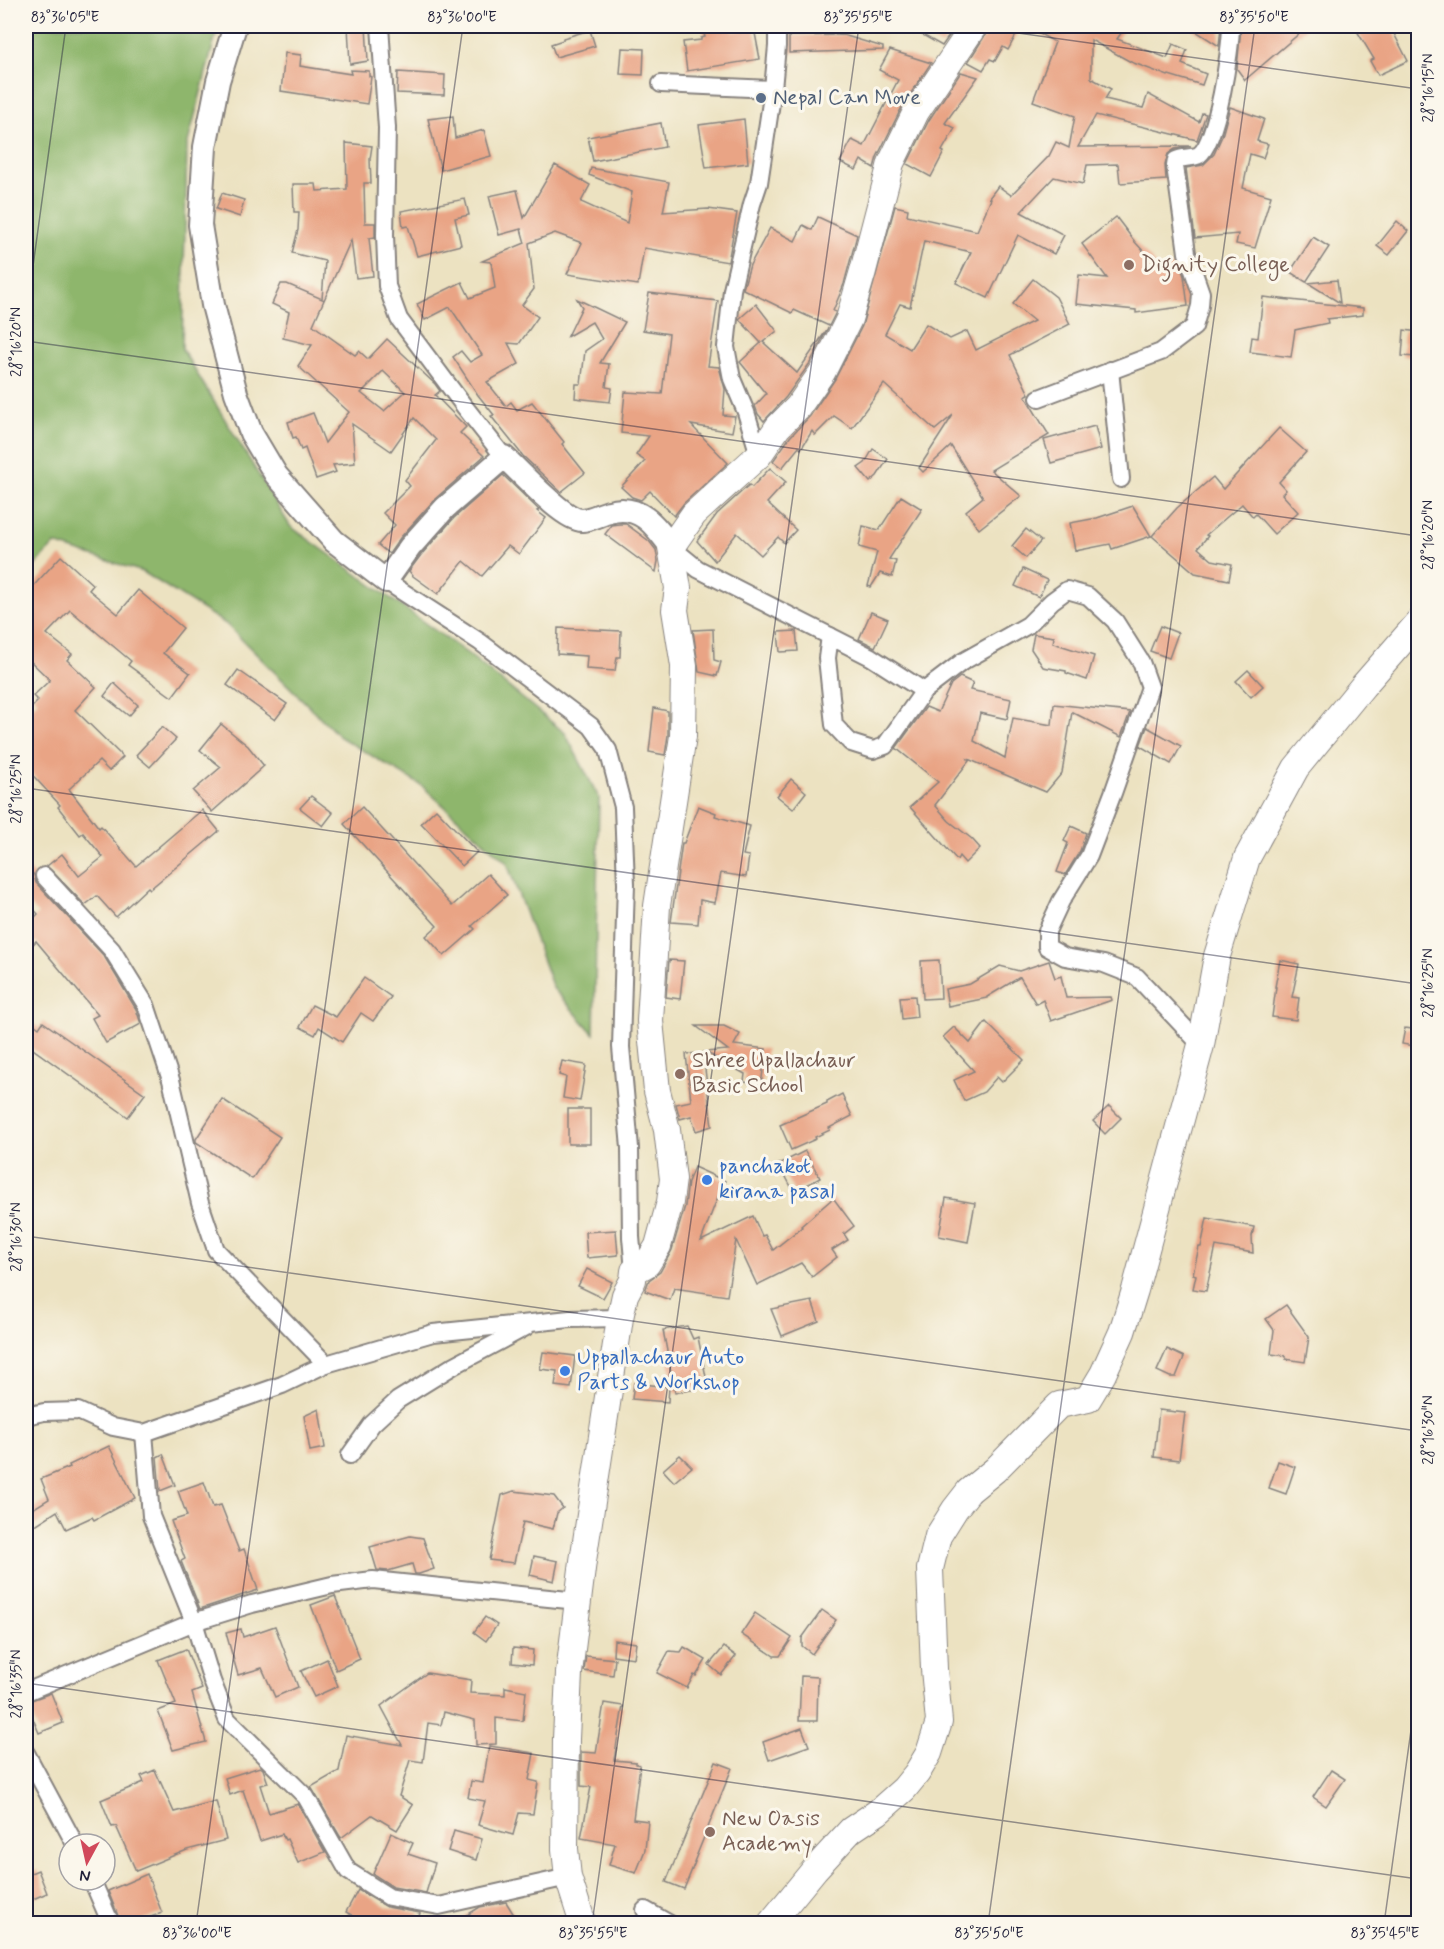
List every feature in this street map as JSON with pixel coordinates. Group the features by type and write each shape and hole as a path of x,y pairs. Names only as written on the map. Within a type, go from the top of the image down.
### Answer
{"main road":[{"path":"235,26 218,81 205,147 200,225 213,305 236,393 251,434 276,475 334,541 386,581 410,547 445,508 504,457 564,514 582,520 620,509 633,512 653,523 671,547 678,588 675,610 684,666 683,736 657,906 650,1021 657,1091 667,1130 673,1179 670,1202 658,1246 646,1264 634,1271 633,1280 625,1295 578,1601 569,1672 564,1850 577,1921"},
{"path":"671,547 694,514 759,455 778,427 798,407 823,371 849,319 891,163 916,112 974,26"},
{"path":"770,1923 851,1830 878,1812 904,1789 929,1754 939,1722 934,1669 930,1569 938,1536 969,1491 995,1470 1059,1405 1088,1398 1103,1374 1122,1332 1201,1045 1217,956 1247,858 1296,768 1419,622"}],"street":[{"path":"380,26 387,128 387,286 399,319 504,457"},
{"path":"759,455 746,412 732,379 726,347 732,290 759,183 773,89 777,26"},
{"path":"1039,398 1161,352 1194,327 1202,293 1186,253 1175,166 1176,160 1198,155 1209,142 1220,102 1231,43 1231,26"},
{"path":"661,84 773,89"},
{"path":"1110,370 1121,479"},
{"path":"671,547 698,570 871,657 924,691"},
{"path":"386,581 480,642 591,726 608,750 623,807 626,884 621,1047 630,1148 631,1237 634,1271"},
{"path":"830,636 827,657 834,725 851,743 873,750 885,746 924,691 962,662 1028,625 1052,601 1067,590 1088,596 1114,621 1141,662 1150,687 1089,856 1061,901 1047,931 1047,948 1065,957 1104,964 1137,977 1201,1045"},
{"path":"44,876 112,950 146,1005 171,1080 200,1203 216,1250 326,1364"},
{"path":"26,1416 44,1412 78,1411 113,1426 144,1433 282,1385 326,1364 433,1333 570,1319 620,1318"},
{"path":"350,1455 372,1424 398,1400 453,1366 535,1322"},
{"path":"144,1433 151,1516 194,1622 226,1719 306,1797 348,1871 389,1897 439,1906 568,1877"},
{"path":"26,1692 194,1622 263,1601 333,1585 373,1580 578,1601"},
{"path":"26,1753 69,1832"},
{"path":"97,1892 111,1923"},
{"path":"645,1910 670,1923"}],"green space":[{"path":"26,26 218,26 187,146 182,349 290,526 468,654 565,733 599,798 594,1034 553,988 507,863 421,785 340,737 226,624 143,572 55,544 26,575"}],"building":[{"path":"348,26 366,26 368,61 350,64"},
{"path":"702,26 732,26 733,32 754,28 760,59 687,71 683,42 701,40 705,37"},
{"path":"907,26 956,26 942,46"},
{"path":"989,26 1021,26 1008,50 1003,47 995,61 990,59 983,70 968,62"},
{"path":"1025,26 1126,26 1117,39 1167,58 1173,44 1187,50 1182,64 1206,74 1202,85 1168,76 1131,62 1091,40 1091,78 1111,89 1105,99 1143,108 1148,94 1199,122 1202,113 1206,114 1197,140 1096,115 1078,147 1191,146 1175,149 1168,154 1165,165 1166,180 1120,183 1118,164 1087,165 1083,184 1054,177 1021,212 1064,235 1054,254 1018,235 988,298 956,283 971,252 924,241 910,307 900,304 885,334 910,349 926,324 950,339 967,331 976,350 1034,321 1013,304 1033,279 1056,297 1070,324 1010,355 1029,394 1025,396 1049,435 991,470 1021,496 979,529 966,511 983,497 951,446 923,472 919,468 953,415 935,430 884,384 852,428 834,416 815,435 812,431 801,449 799,447 782,468 773,461 790,437 810,416 835,379 862,326 895,206 908,209 907,215 977,231 991,199 989,198 998,186 1011,195 1049,156 1056,142 1069,148 1075,116 1033,101 1055,42"},
{"path":"1188,26 1221,26 1219,46"},
{"path":"1241,26 1308,26 1245,80 1237,69"},
{"path":"1365,26 1390,26 1408,61 1378,75 1370,61 1374,59 1357,31"},
{"path":"590,30 595,46 556,57 551,44"},
{"path":"843,35 883,47 883,50 789,53 789,36"},
{"path":"622,48 644,49 643,75 620,74"},
{"path":"890,50 931,63 903,105 877,157 874,168 861,160 856,170 840,162 852,140 864,146 898,80 879,70"},
{"path":"285,53 301,55 300,66 351,74 350,70 369,71 371,77 367,104 281,91"},
{"path":"398,72 445,75 444,95 397,93"},
{"path":"961,72 978,77 945,123 955,128 931,177 907,164 929,120"},
{"path":"1230,107 1264,119 1257,141 1268,144 1263,158 1250,154 1243,188 1271,196 1255,248 1236,244 1238,234 1195,238 1186,168 1203,165 1214,154"},
{"path":"453,116 455,138 484,130 491,156 441,170 428,119"},
{"path":"744,119 748,163 706,168 699,125"},
{"path":"661,123 665,147 593,161 588,137"},
{"path":"346,143 372,146 371,183 364,183 365,223 375,223 375,237 369,238 373,276 356,278 351,240 313,325 355,355 359,351 368,359 387,339 435,384 440,391 435,395 466,427 460,433 484,456 435,499 400,538 389,554 378,545 395,525 383,513 410,486 405,480 436,440 414,418 391,451 352,424 355,463 333,465 336,472 316,479 305,448 301,450 296,437 293,438 288,422 313,413 325,443 349,412 298,366 312,345 283,338 289,312 272,304 281,284 287,284 322,299 325,261 292,253 298,230 299,212 294,212 293,184 316,184 317,191 347,189","holes":["383,371 405,392 384,411 361,393"]},
{"path":"555,165 590,185 581,202 627,223 632,192 589,175 591,168 669,182 663,212 708,209 737,213 728,262 644,248 638,285 567,274 582,243 555,233 529,243 534,289 522,305 538,317 519,344 508,343 519,364 487,382 506,406 511,402 517,410 532,402 585,473 561,492 523,456 491,416 494,415 453,357 461,351 470,362 482,355 450,307 425,320 417,304 462,282 470,298 495,288 491,262 482,261 525,243 521,229 499,235 489,196 517,190 524,218"},
{"path":"222,193 244,200 240,217 216,209"},
{"path":"465,199 469,215 455,218 461,245 417,256 408,226 403,227 401,211"},
{"path":"818,217 857,235 844,284 833,311 836,312 829,326 794,310 792,313 743,289 750,265 770,228 795,241 803,225 812,230"},
{"path":"1116,217 1159,268 1180,265 1184,276 1188,306 1136,313 1136,310 1076,304 1079,275 1107,278 1082,244"},
{"path":"1397,221 1408,231 1389,255 1377,246"},
{"path":"1313,237 1329,247 1306,282 1290,272"},
{"path":"1337,280 1340,303 1308,283"},
{"path":"649,293 718,301 708,366 719,367 725,389 723,415 735,416 732,432 691,425 728,463 684,503 674,516 650,491 641,500 632,497 621,487 645,461 636,455 649,436 621,433 625,392 662,394 669,334 643,330"},
{"path":"1263,297 1363,308 1363,315 1327,319 1328,323 1295,330 1291,357 1250,352 1252,337 1258,338"},
{"path":"577,299 625,322 600,363 609,364 606,387 612,388 610,402 575,398 576,384 581,384 585,351 602,339 592,322 568,336 582,307"},
{"path":"756,304 777,331 763,342 797,373 828,328 810,363 786,397 764,421 755,406 766,394 740,362 761,343 739,319"},
{"path":"1404,330 1419,332 1417,357 1402,356"},
{"path":"1095,426 1101,449 1051,463 1044,440"},
{"path":"1279,428 1306,452 1279,482 1286,490 1282,494 1298,512 1274,534 1256,514 1253,517 1242,504 1206,535 1208,536 1198,548 1212,560 1232,564 1229,580 1195,573 1152,536 1177,508 1213,477 1223,489"},
{"path":"873,449 888,459 877,476 870,482 858,468 865,463"},
{"path":"770,468 786,482 767,503 796,530 784,543 778,537 761,555 737,533 715,561 697,541 717,514 749,485 752,487"},
{"path":"503,475 546,518 519,554 508,546 482,576 464,561 438,594 409,571 454,518"},
{"path":"901,496 922,509 889,559 896,561 892,577 880,573 871,587 868,586 877,552 859,547 863,526 879,530"},
{"path":"1133,506 1151,536 1112,549 1110,544 1075,551 1070,523 1097,518"},
{"path":"626,524 649,541 656,550 658,561 656,572 605,534 612,525"},
{"path":"1026,529 1041,541 1026,558 1012,546"},
{"path":"61,556 93,585 89,590 118,614 138,590 183,628 163,653 190,673 172,697 128,665 131,661 70,610 47,634 72,654 67,660 96,687 75,710 123,757 109,771 99,761 69,789 99,828 101,826 136,866 202,810 219,831 150,889 148,887 116,917 97,896 85,905 47,866 62,854 79,876 103,857 83,833 80,835 58,807 60,805 26,768 26,713 38,701 33,696 50,680 26,657 26,594"},
{"path":"1023,569 1047,580 1039,597 1015,586"},
{"path":"871,612 888,619 875,647 859,639"},
{"path":"1160,626 1178,633 1169,658 1150,651"},
{"path":"558,628 621,631 620,657 617,657 615,671 586,669 587,656 557,654"},
{"path":"713,629 714,660 721,662 717,676 699,672 693,630"},
{"path":"796,631 798,651 780,652 778,632"},
{"path":"1034,634 1054,637 1053,643 1094,656 1087,680 1066,673 1066,671 1043,667 1031,649"},
{"path":"238,670 287,704 275,720 227,685"},
{"path":"1248,670 1263,686 1251,697 1236,681"},
{"path":"960,677 973,683 970,690 1011,699 1007,719 980,713 974,741 1005,758 1013,718 1052,725 1054,704 1130,712 1121,737 1072,712 1062,773 1046,792 968,759 969,761 935,805 949,821 980,848 965,863 959,856 957,860 910,807 938,782 896,748 926,707 938,712 951,684"},
{"path":"114,683 138,705 129,716 104,696"},
{"path":"654,708 668,711 665,755 649,752"},
{"path":"221,724 248,746 264,766 212,812 193,791 221,767 200,750"},
{"path":"162,727 176,739 150,767 136,755"},
{"path":"1147,727 1181,746 1171,764 1140,746"},
{"path":"791,779 806,792 793,809 777,796"},
{"path":"311,796 333,813 323,826 300,808"},
{"path":"698,806 716,813 715,816 750,826 743,855 749,856 746,877 721,873 715,903 700,900 698,924 671,922 682,843 684,843"},
{"path":"362,807 452,906 488,874 507,895 472,926 475,929 444,956 426,936 437,926 344,824"},
{"path":"436,809 477,852 462,866 421,823"},
{"path":"1071,826 1086,833 1080,851 1065,875 1057,872 1068,843 1064,841"},
{"path":"26,866 34,875 36,883 104,956 136,1009 141,1024 106,1043 92,1018 98,1015 36,941 26,952 26,926 38,914 26,901"},
{"path":"669,960 684,961 680,999 666,997"},
{"path":"939,960 941,998 923,999 921,961"},
{"path":"1280,960 1299,964 1292,997 1299,998 1296,1020 1272,1017"},
{"path":"1049,961 1055,978 1061,976 1066,998 1111,997 1112,1000 1051,1021 1043,1000 1036,1004 1020,977 987,998 948,1006 945,989 970,984 1000,966 1019,971"},
{"path":"364,978 391,997 373,1021 361,1013 342,1042 319,1027 315,1035 300,1027 312,1005 336,1017"},
{"path":"915,996 917,1017 902,1019 900,997"},
{"path":"26,1018 39,1028 43,1022 145,1094 128,1117 26,1044"},
{"path":"986,1022 1024,1060 1002,1082 997,1077 984,1092 964,1101 954,1080 974,1071 943,1037 954,1027 970,1043"},
{"path":"696,1026 724,1026 740,1034 734,1045 766,1049 761,1085 744,1082 745,1074 705,1052 728,1050"},
{"path":"1405,1028 1419,1030 1419,1047 1402,1044"},
{"path":"703,1053 712,1126 696,1131 691,1116 680,1119 676,1104 691,1101 686,1054"},
{"path":"562,1061 586,1065 580,1101 563,1098 566,1077 559,1075"},
{"path":"842,1094 852,1116 829,1128 830,1130 815,1137 816,1139 791,1150 780,1125 827,1104"},
{"path":"222,1099 280,1137 252,1179 196,1142"},
{"path":"1109,1106 1121,1118 1105,1134 1093,1121"},
{"path":"568,1109 590,1109 590,1144 568,1144"},
{"path":"805,1151 820,1178 794,1192 779,1164"},
{"path":"694,1167 725,1181 701,1241 753,1216 762,1236 765,1235 773,1250 832,1199 854,1226 844,1234 848,1240 832,1250 837,1257 812,1277 801,1263 757,1285 736,1240 727,1296 674,1288 670,1300 645,1291 649,1280 660,1272 672,1250 685,1206 688,1182"},
{"path":"946,1198 975,1203 968,1242 939,1236"},
{"path":"1207,1218 1254,1227 1253,1253 1216,1246 1206,1291 1193,1289 1196,1275 1193,1274"},
{"path":"616,1230 618,1255 587,1258 585,1232"},
{"path":"587,1269 612,1282 603,1298 578,1286"},
{"path":"812,1301 819,1321 782,1336 771,1309"},
{"path":"1286,1305 1309,1337 1305,1362 1271,1354 1274,1330 1266,1319"},
{"path":"687,1326 693,1339 698,1337 708,1387 675,1393 663,1330"},
{"path":"1167,1349 1184,1357 1176,1377 1170,1377 1157,1371"},
{"path":"543,1352 575,1356 571,1388 555,1386 557,1371 540,1369"},
{"path":"634,1383 669,1387 668,1402 632,1399"},
{"path":"319,1409 325,1448 310,1451 304,1416"},
{"path":"1159,1410 1185,1413 1179,1460 1154,1457"},
{"path":"109,1446 135,1498 94,1520 92,1517 66,1529 57,1511 26,1531 26,1513 49,1499 41,1479 70,1467 69,1465"},
{"path":"163,1454 175,1485 160,1491 157,1457"},
{"path":"680,1455 692,1467 674,1482 663,1470"},
{"path":"1278,1461 1295,1467 1286,1494 1269,1488"},
{"path":"204,1482 213,1507 221,1505 239,1551 244,1549 258,1590 200,1609 181,1561 185,1559 171,1521 187,1516 178,1491"},
{"path":"514,1491 554,1496 563,1508 557,1513 553,1529 523,1522 514,1563 489,1560 502,1495"},
{"path":"410,1536 423,1538 434,1569 415,1574 412,1564 388,1571 377,1570 370,1547"},
{"path":"534,1556 558,1561 554,1581 530,1575"},
{"path":"335,1596 360,1659 336,1670 311,1605"},
{"path":"822,1610 836,1620 812,1654 802,1646 802,1638"},
{"path":"755,1613 792,1638 780,1656 774,1656 741,1634"},
{"path":"485,1617 497,1625 486,1641 474,1632"},
{"path":"275,1626 298,1687 275,1697 262,1668 238,1675 226,1633 241,1629 243,1637"},
{"path":"614,1640 636,1643 634,1658 613,1655"},
{"path":"684,1647 706,1660 687,1688 657,1673 669,1651 681,1652"},
{"path":"724,1647 736,1656 721,1675 709,1665"},
{"path":"513,1648 533,1650 532,1665 512,1663"},
{"path":"186,1649 202,1689 192,1693 206,1742 173,1750 158,1711 176,1704 158,1660"},
{"path":"586,1656 615,1659 613,1675 584,1671"},
{"path":"327,1659 338,1686 314,1697 301,1671"},
{"path":"427,1673 471,1680 470,1693 505,1695 505,1687 526,1691 523,1721 496,1718 496,1744 476,1745 475,1720 444,1712 441,1725 428,1723 423,1762 410,1760 399,1796 413,1805 397,1830 372,1815 341,1838 311,1787 339,1771 346,1735 402,1745 381,1706"},
{"path":"801,1676 818,1677 817,1721 799,1721"},
{"path":"51,1693 63,1723 39,1733 26,1702"},
{"path":"604,1703 623,1706 614,1760 636,1762 640,1765 633,1819 648,1821 645,1850 636,1873 609,1865 615,1844 581,1838 591,1787 581,1786 581,1752 596,1753"},
{"path":"802,1728 809,1746 769,1760 763,1742"},
{"path":"489,1746 534,1753 529,1780 538,1782 533,1814 519,1813 513,1835 478,1825 485,1801 468,1798 471,1781 483,1783"},
{"path":"716,1762 732,1768 684,1889 666,1882"},
{"path":"260,1767 268,1783 260,1785 269,1813 298,1804 325,1852 298,1863 287,1839 285,1840 282,1834 260,1841 243,1790 230,1795 225,1778"},
{"path":"155,1770 174,1812 216,1801 226,1840 187,1850 136,1871 116,1826 112,1827 101,1800 144,1782 141,1776"},
{"path":"1331,1770 1345,1779 1326,1806 1313,1797"},
{"path":"454,1831 482,1839 476,1860 448,1851"},
{"path":"391,1833 413,1843 408,1854 435,1863 426,1893 393,1887 373,1874"},
{"path":"38,1870 47,1893 26,1902 26,1875"},
{"path":"147,1874 162,1913 134,1923 121,1923 108,1892 117,1892 117,1887"},
{"path":"358,1890 387,1907 420,1913 417,1923 366,1923 346,1912"},
{"path":"506,1902 519,1923 454,1923 480,1907"}],"place":[{"name":"Nepal Can Move","path":"761,98"},
{"name":"Dignity College","path":"1129,265"},
{"name":"Shree Upallachaur Basic School","path":"680,1074"},
{"name":"panchakot kirana pasal","path":"707,1180"},
{"name":"Uppallachaur Auto Parts & Workshop","path":"565,1371"},
{"name":"New Oasis Academy","path":"710,1832"}]}
